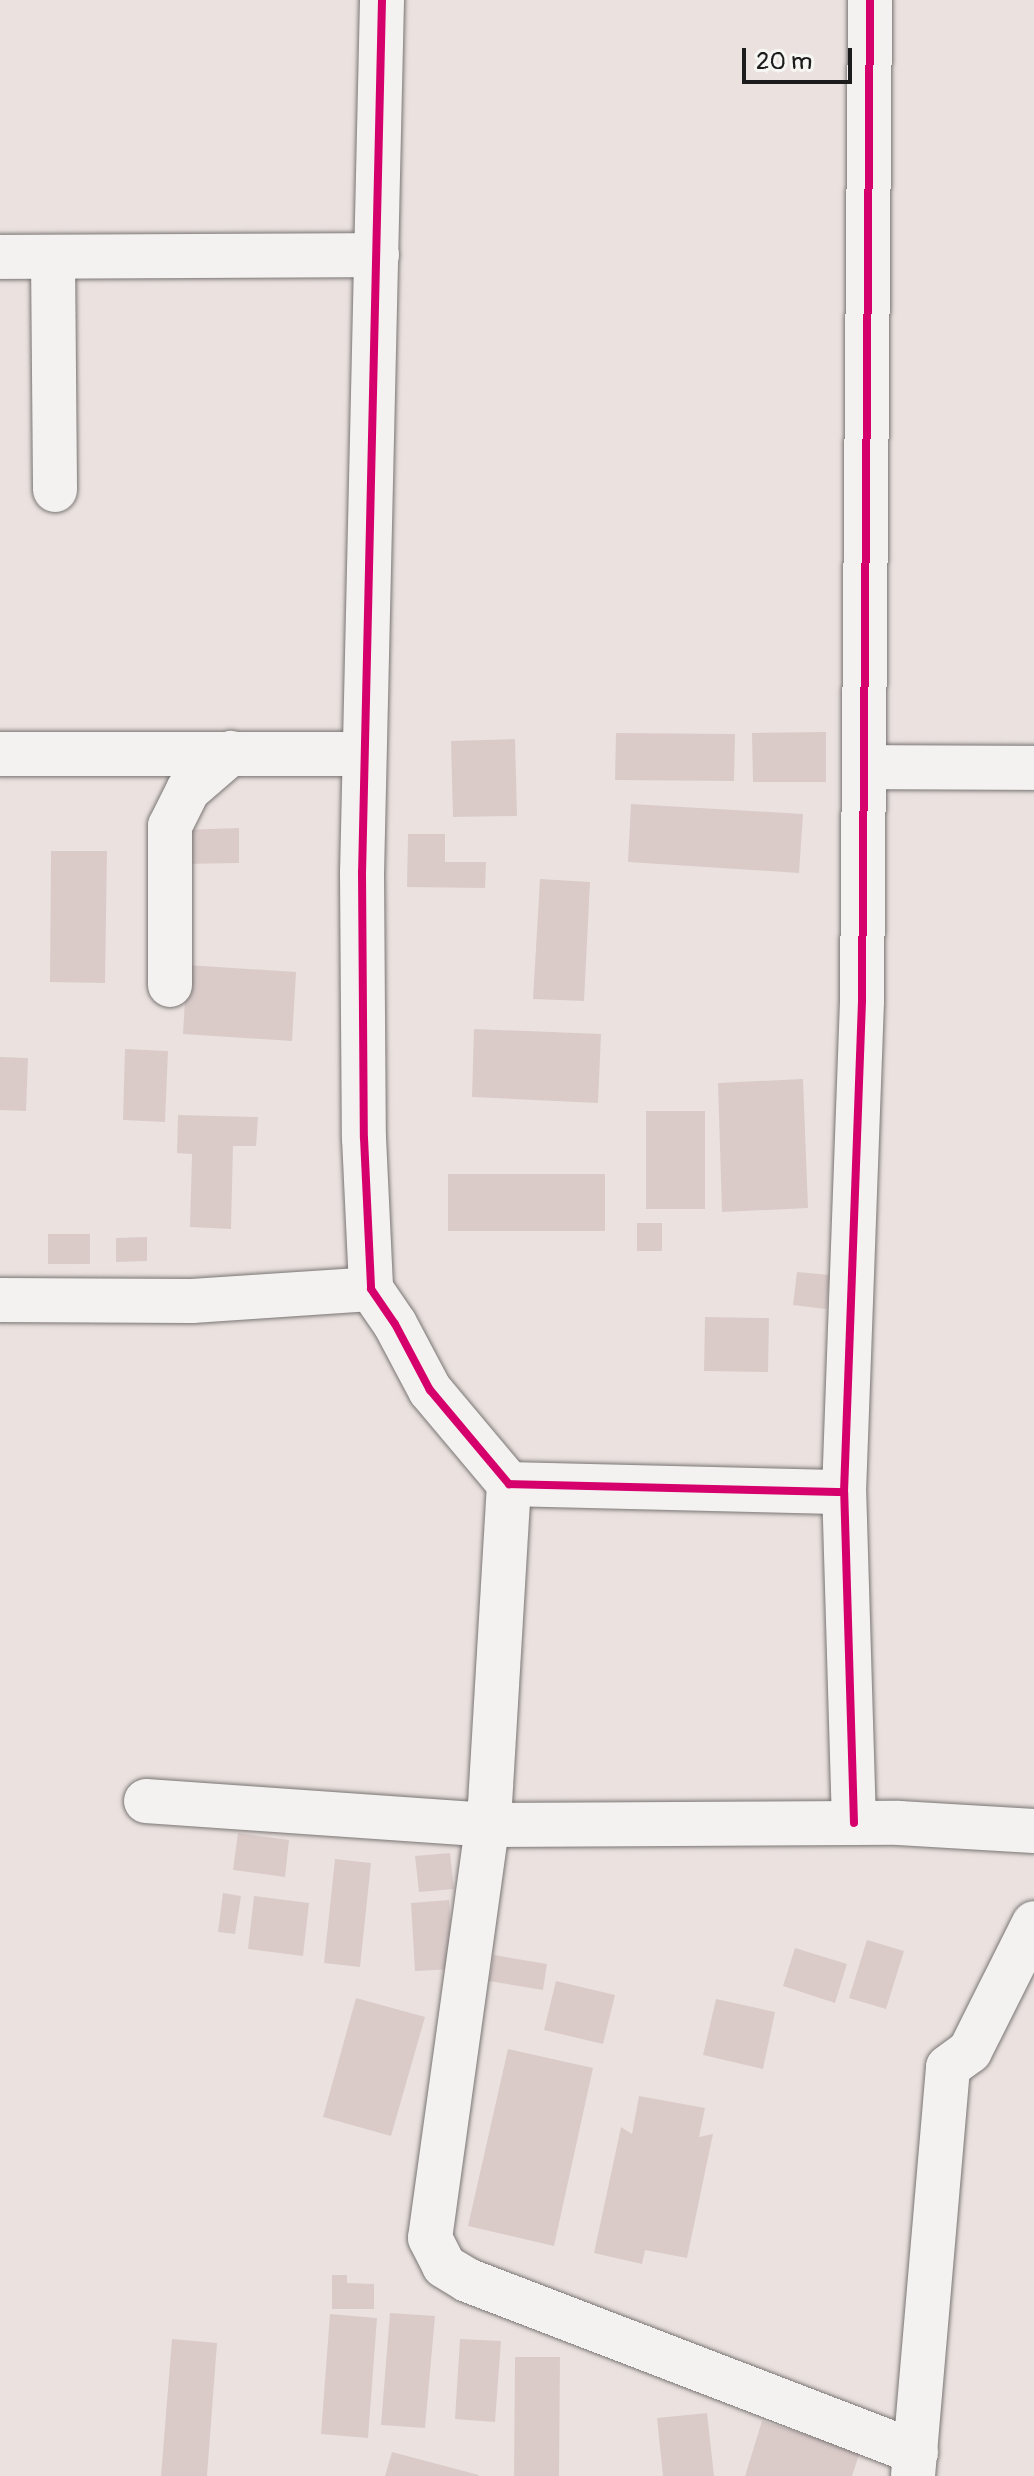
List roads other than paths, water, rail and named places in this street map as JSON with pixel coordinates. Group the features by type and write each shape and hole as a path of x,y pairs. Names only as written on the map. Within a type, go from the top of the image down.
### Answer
{"street":[{"path":"382,0 364,754 364,1138 371,1289 395,1324 430,1390 509,1484 488,1825 430,2238 444,2266 467,2280 914,2464 948,2067 970,2051 1034,1923"},
{"path":"854,1823 844,1492 862,1001 870,0"},
{"path":"0,257 377,255"},
{"path":"53,257 55,490"},
{"path":"170,985 170,826 188,790 231,753"},
{"path":"0,754 364,754"},
{"path":"864,767 1034,768"},
{"path":"0,1300 192,1301 371,1289"},
{"path":"509,1484 844,1492"},
{"path":"146,1801 488,1825 854,1823 1034,1831"}]}
